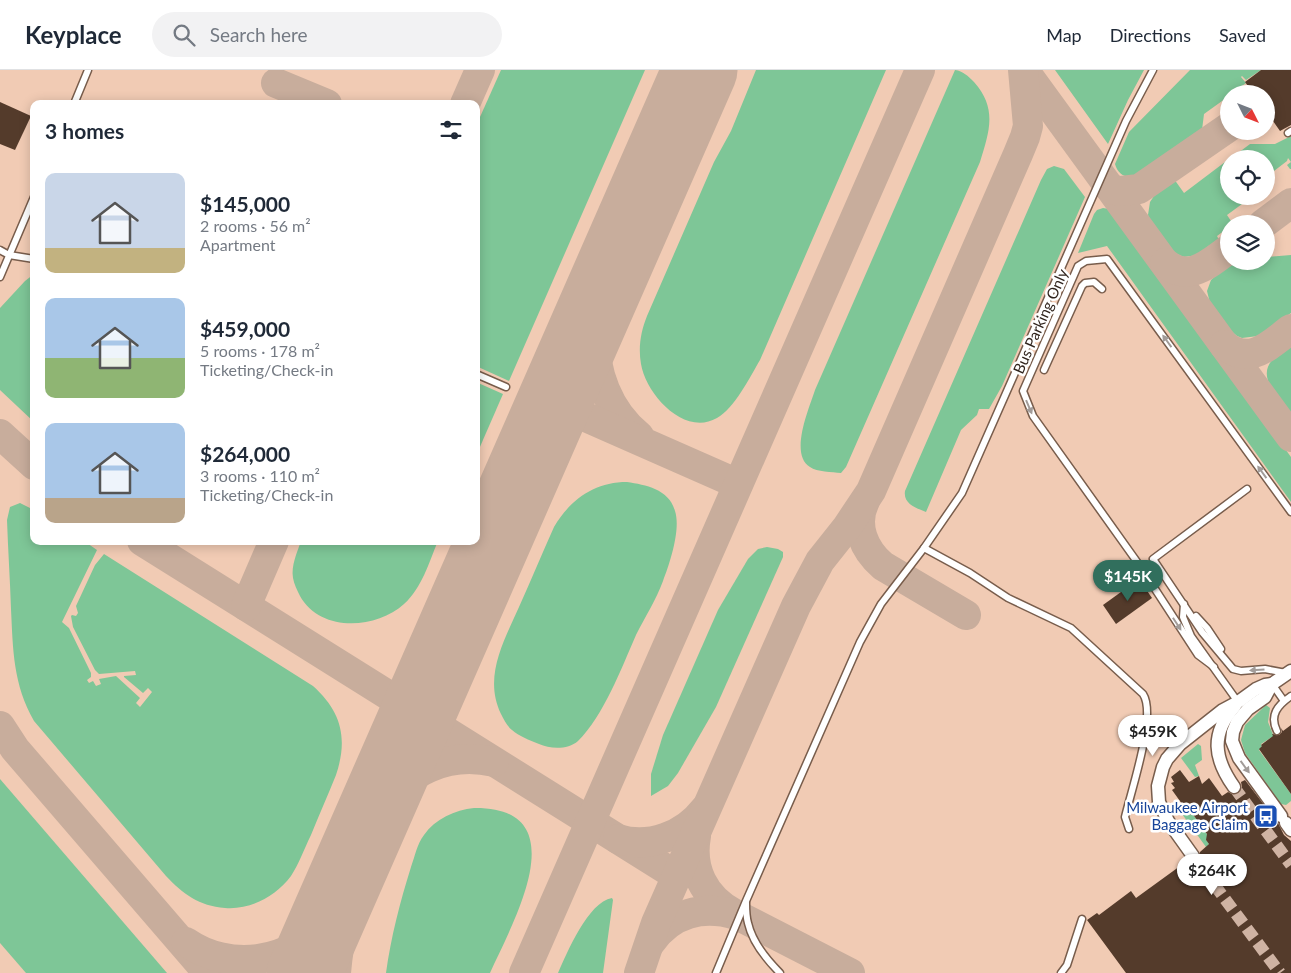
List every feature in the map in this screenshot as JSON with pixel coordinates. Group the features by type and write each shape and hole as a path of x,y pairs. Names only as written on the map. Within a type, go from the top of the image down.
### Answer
{"street":[{"path":"1286,823 1245,767 1234,748 1232,737 1242,707 1256,688 1272,684 1289,672"},
{"path":"1234,787 1221,766 1218,744 1224,721 1242,707"},
{"path":"1193,856 1161,809 1158,795 1160,774 1167,759 1180,744 1223,710 1242,707"}],"lane":[{"path":"78,100 88,70"},
{"path":"716,973 860,642 881,604 924,548 962,493 1126,121 1153,70"},
{"path":"0,277 30,206"},
{"path":"0,250 9,255 30,258"},
{"name":"Bus Parking Only","path":"1214,667 1198,655 1140,566 1027,405 1023,391 1078,266 1086,261 1107,259 1291,512"},
{"path":"1044,370 1082,286 1085,283 1094,282 1102,289"},
{"path":"480,376 506,387"},
{"path":"1247,489 1153,559 1184,602 1202,632 1233,669 1264,669 1289,672"},
{"path":"924,548 970,573 1008,598 1071,628 1143,694 1146,700 1147,723 1125,817 1130,829"},
{"path":"1184,602 1183,617 1191,636 1242,707"},
{"path":"1272,684 1284,701"},
{"path":"1277,731 1274,724 1274,714 1277,708 1291,696"},
{"path":"746,901 747,922 752,935 780,973"},
{"path":"1061,973 1067,965 1082,920"}],"shaded area":[{"path":"0,70 1291,70 1291,973 0,973"}],"green space":[{"path":"501,70 645,70 509,381 480,368 480,117"},
{"path":"756,70 886,70 760,360 741,392 723,414 704,422 692,422 680,417 669,409 650,388 641,364 640,345 642,333 647,316 714,162 731,131"},
{"path":"955,70 963,73 974,82 982,92 989,111 988,131 980,162 846,467 841,473 817,470 810,467 804,461 801,452 802,431 815,390"},
{"path":"1055,70 1144,70 1108,144"},
{"path":"1190,70 1261,70 1246,80 1242,76 1246,83 1243,85 1220,85 1220,102 1204,114 1202,130 1199,134 1134,176 1122,175 1115,164 1129,132"},
{"path":"1291,136 1291,162 1288,158 1275,170 1275,150 1242,150 1250,144 1275,144"},
{"path":"1291,162 1291,169 1290,169 1287,165"},
{"path":"1054,166 1064,169 1085,197 1002,386 989,409 979,409 977,415 961,430 926,512 908,502 905,491 1041,180 1047,169"},
{"path":"1220,166 1220,205 1241,205 1227,215 1220,215 1220,234 1217,236 1219,240 1198,255 1184,257 1174,253 1152,225 1148,215 1150,202 1158,190 1174,179 1184,193"},
{"path":"1109,209 1115,215 1291,457 1291,502 1107,246 1078,253 1094,214 1097,210"},
{"path":"1291,255 1291,313 1258,336 1242,338 1237,336 1229,329 1210,303 1207,291 1211,280 1223,270 1275,270 1275,256"},
{"path":"30,277 30,418 0,390 0,308"},
{"path":"1291,344 1291,413 1270,386 1267,372 1272,360"},
{"path":"480,384 503,394 480,447"},
{"path":"627,482 656,489 668,498 672,504 677,527 669,565 657,595 596,719 574,744 559,748 543,746 515,732 509,727 501,714 494,686 495,673 502,646 560,517 584,494 604,485"},
{"path":"20,503 30,508 30,545 90,545 97,550 62,622 69,628 91,673 91,677 87,680 89,683 93,681 96,686 101,684 99,679 116,676 140,698 136,703 140,707 152,692 148,688 143,693 124,677 136,675 135,671 99,674 95,670 73,627 71,616 76,616 78,613 76,606 95,565 104,554 313,686 331,706 340,727 342,738 342,750 336,775 294,871 285,883 270,896 244,907 225,908 207,905 185,894 166,876 34,721 22,694 15,666 12,639 7,520 10,507"},
{"path":"300,545 436,545 420,583 410,598 392,613 364,622 334,621 321,616 309,608 300,596 294,582 293,568"},
{"path":"767,547 783,552 783,557 716,707 678,773 668,786 651,796 651,774 663,735 718,610 748,559 758,549"},
{"path":"1266,705 1270,708 1268,722 1274,737 1261,744 1262,746 1259,750 1291,794 1291,801 1286,805 1281,804 1245,753 1241,740 1245,725"},
{"path":"1198,744 1201,746 1202,760 1195,765 1199,776 1195,777 1181,758"},
{"path":"0,779 167,973 26,973 0,943"},
{"path":"1182,803 1190,815 1192,813 1209,837 1206,840 1209,844 1206,847 1177,807"},
{"path":"474,808 506,813 524,826 531,846 530,871 523,898 490,973 386,973 390,946 400,906 420,842 434,824 446,816"},
{"path":"612,898 603,973 558,973 579,929 595,909 603,902"}],"building":[{"path":"1261,70 1291,70 1291,125 1280,131 1275,124 1275,85 1247,85 1245,82"},
{"path":"0,102 30,116 30,118 15,150 0,144"},
{"path":"1139,579 1152,598 1116,624 1103,605"},
{"path":"1291,725 1291,794 1259,749 1261,745 1273,736 1272,734 1279,735 1282,732 1281,728 1283,731"},
{"path":"1180,770 1189,782 1199,776 1202,784 1209,778 1222,796 1228,792 1234,795 1239,794 1242,787 1241,782 1245,780 1278,823 1284,835 1291,841 1291,973 1126,973 1087,920 1097,913 1099,915 1131,891 1136,898 1187,861 1193,864 1200,860 1200,852 1209,844 1206,840 1207,834 1172,790 1175,788 1171,783 1174,782 1171,777"}],"taxiway":[{"path":"467,100 480,70"},
{"path":"524,973 920,70"},
{"path":"639,973 656,923 796,606 820,561 847,527 871,491 1018,154 1028,126 1023,70"},
{"path":"1024,70 1291,437"},
{"path":"276,83 317,100"},
{"path":"1108,186 1114,190 1121,191 1139,189 1220,133"},
{"path":"1275,215 1291,203"},
{"path":"1165,263 1174,269 1190,271 1206,265 1220,255"},
{"path":"600,298 595,333 595,348 600,376 611,403 628,426 639,436"},
{"path":"1224,345 1243,354 1251,353 1267,347 1291,329"},
{"path":"554,403 738,484"},
{"path":"0,434 30,461"},
{"path":"865,501 860,519 860,528 862,537 876,560 966,615"},
{"path":"148,545 677,876"},
{"path":"246,606 272,545"},
{"path":"0,726 15,749 208,973"},
{"path":"336,973 339,945 348,903 372,818 402,784 429,768 444,762 460,759 494,762"},
{"path":"618,839 642,842 666,838 687,826 704,810"},
{"path":"696,836 695,860 697,871 701,881 714,899 733,913 850,973"},
{"path":"186,942 203,951 221,957 240,960 259,959 278,954 295,947 311,935 324,921 340,887"},
{"path":"651,942 668,924 689,914 712,911 736,915"}],"runway":[{"path":"304,973 700,70"}],"tunnel":[{"path":"1234,787 1291,865"},
{"path":"1193,856 1280,973"}],"place":[{"name":"Milwaukee Airport Baggage Claim","path":"1266,816"}]}
